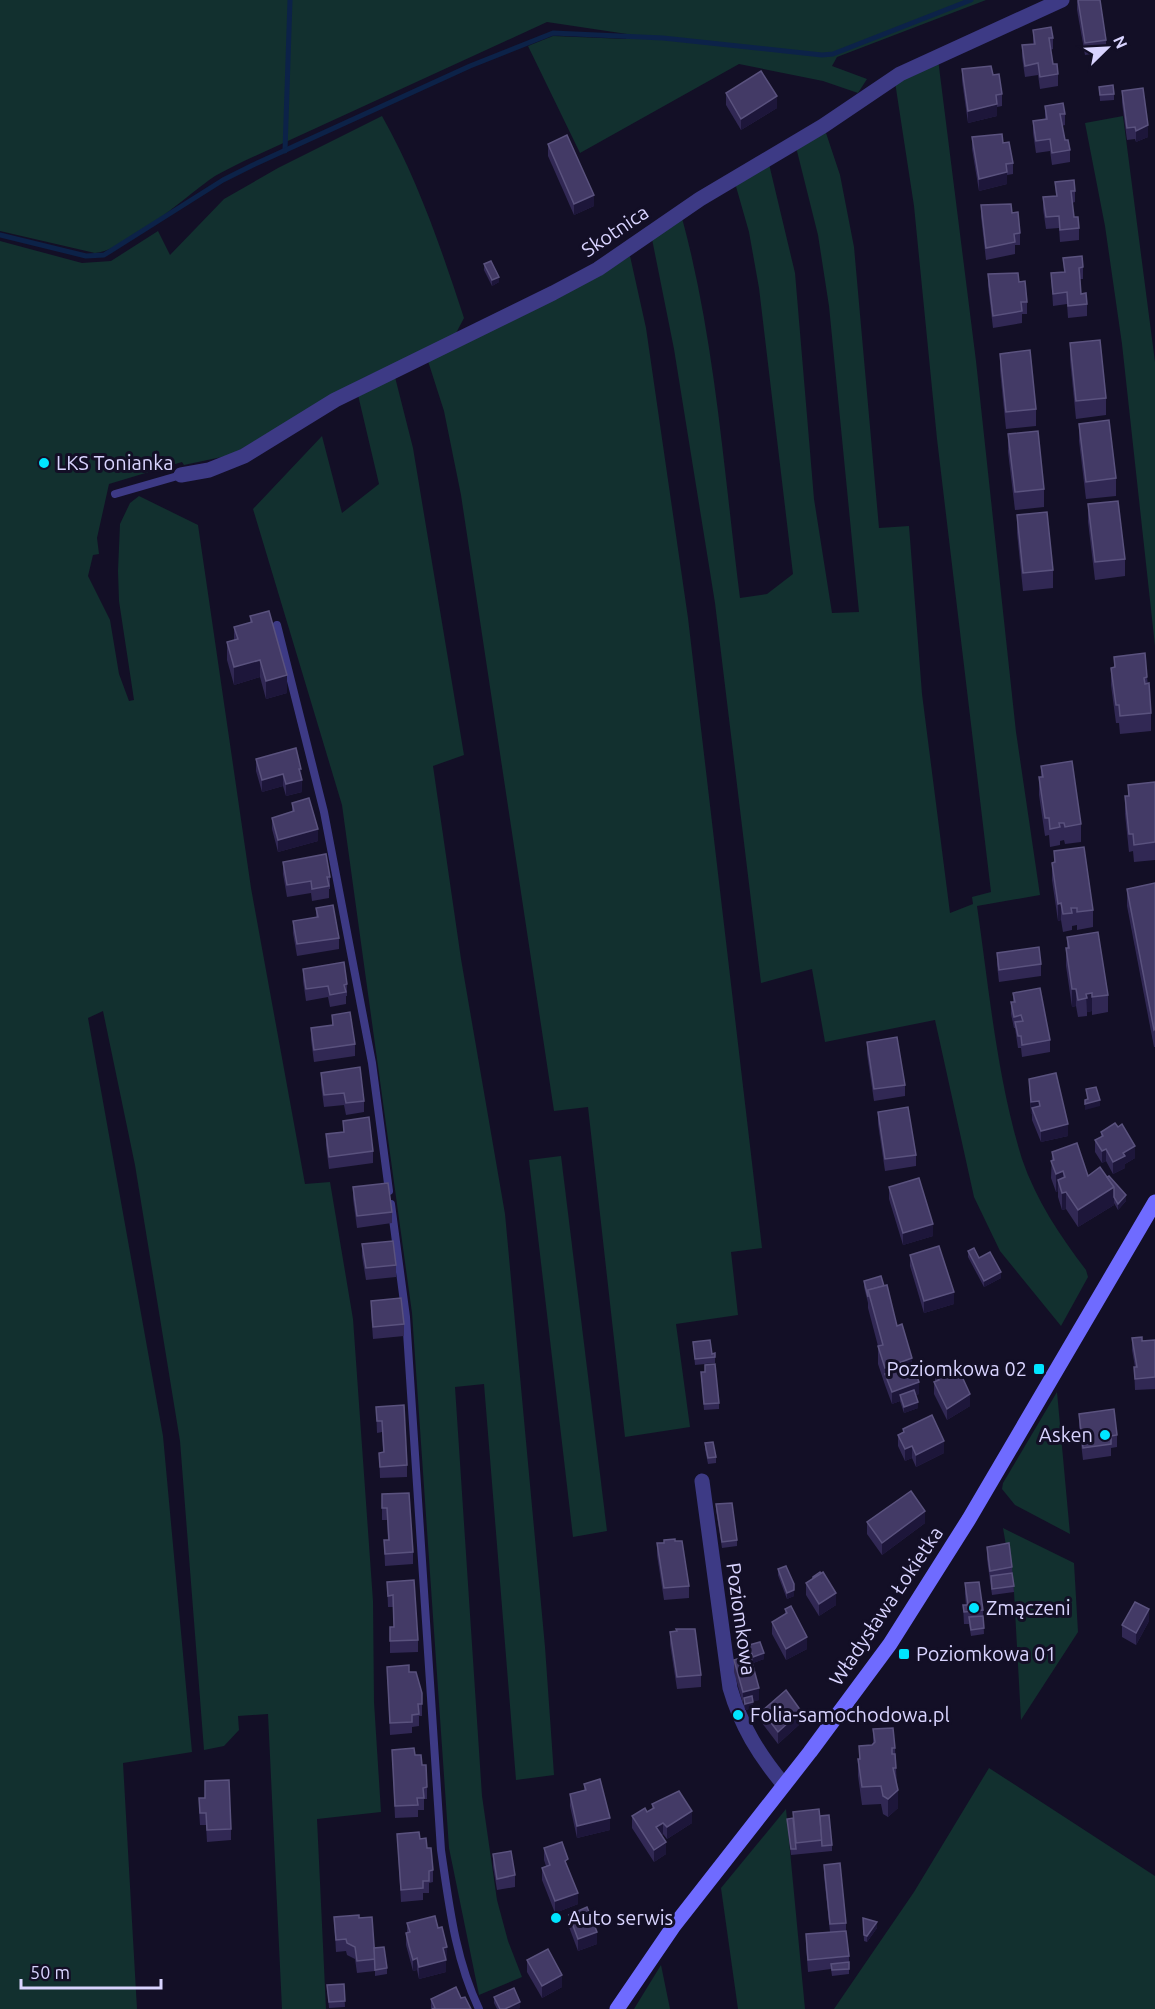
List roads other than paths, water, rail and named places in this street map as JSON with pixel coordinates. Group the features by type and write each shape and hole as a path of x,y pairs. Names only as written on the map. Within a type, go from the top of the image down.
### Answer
{"street":[{"name":"Skotnica","path":"181,474 209,470 244,456 335,400 554,294 622,253 700,199 823,126 900,74 1062,0"},
{"name":"Władysława Łokietka","path":"617,2009 673,1928 890,1644 928,1586 1155,1202"},
{"name":"Poziomkowa","path":"702,1481 730,1688 740,1719 756,1749 784,1785"}],"lane":[{"path":"115,494 181,474"},
{"path":"277,625 324,812 372,1063 406,1317 441,1850 451,1922 462,1964 479,2009"}],"waterway":[{"path":"285,151 290,0"},
{"path":"0,235 86,256 104,255 223,180 253,165 470,66 553,33 663,38 822,55 833,54 971,0"}],"place":[{"name":"LKS Tonianka","path":"44,463"},
{"name":"Poziomkowa 02","path":"1039,1369"},
{"name":"Asken","path":"1105,1435"},
{"name":"Zmączeni","path":"974,1608"},
{"name":"Poziomkowa 01","path":"904,1654"},
{"name":"Folia-samochodowa.pl","path":"738,1715"},
{"name":"Auto serwis","path":"556,1918"}]}
